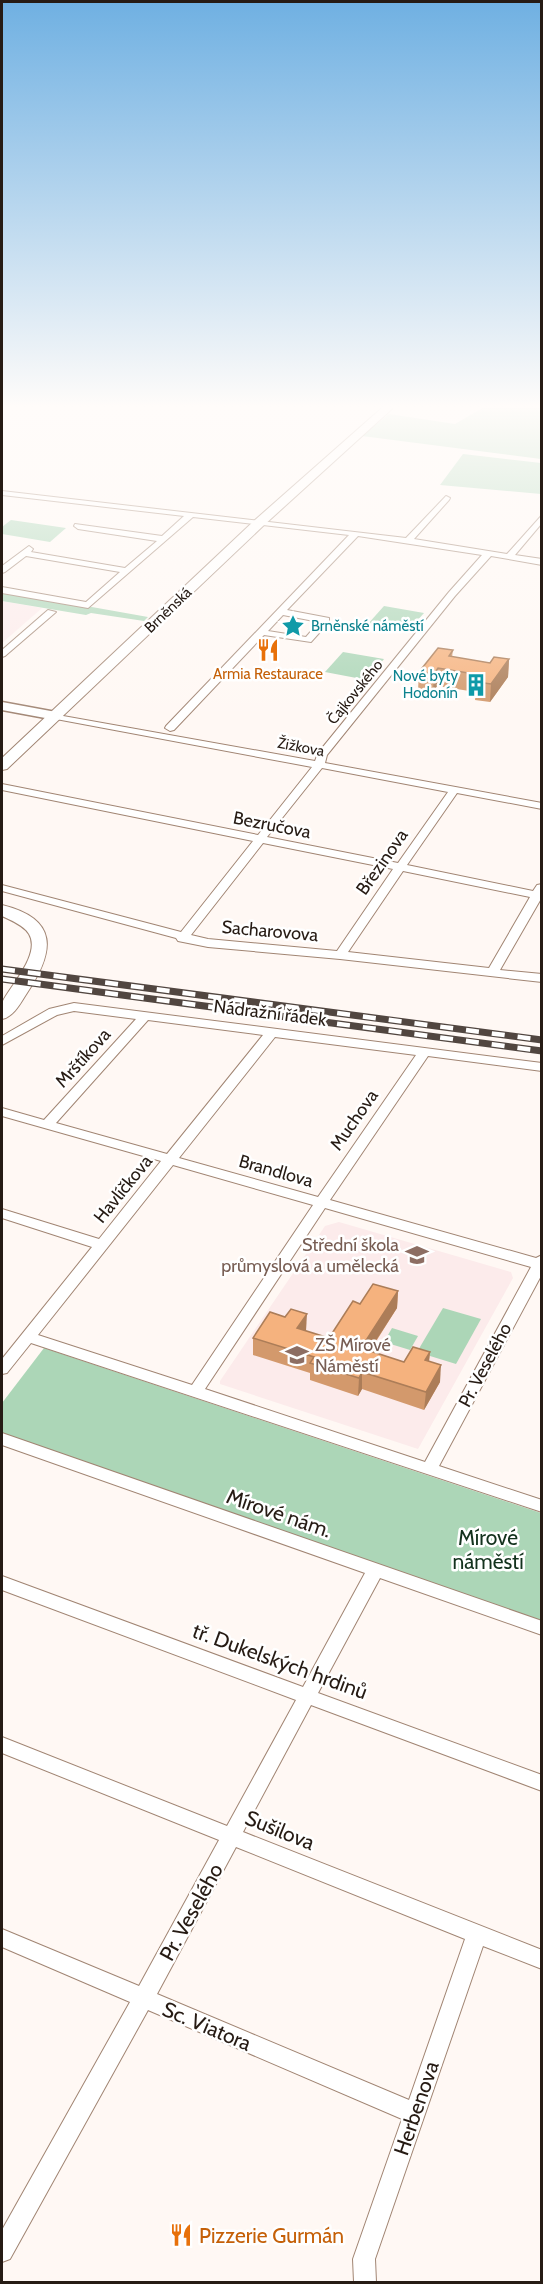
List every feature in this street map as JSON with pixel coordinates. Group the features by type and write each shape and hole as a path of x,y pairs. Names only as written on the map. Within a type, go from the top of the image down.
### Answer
{"main road":[{"name":"Brněnská","path":"2,766 270,514"},
{"path":"2,1014 36,961 42,945 37,932 29,925 3,911"}],"street":[{"path":"178,514 356,533 542,562"},
{"path":"408,541 432,514"},
{"path":"2,590 88,605 190,515"},
{"path":"509,557 542,517"},
{"path":"78,526 164,539"},
{"path":"170,728 356,533"},
{"path":"2,570 27,550 127,571"},
{"name":"Čajkovského","path":"182,938 319,765 322,755 452,594 489,553"},
{"path":"2,654 51,612"},
{"path":"260,632 308,640 327,620 280,612"},
{"path":"2,706 56,716"},
{"name":"Žižkova","path":"56,716 542,806"},
{"name":"Bezručova","path":"2,786 261,840 539,891"},
{"name":"Březinova","path":"340,955 454,790"},
{"name":"Sacharovova","path":"2,888 182,938 233,946 340,955 542,978"},
{"path":"493,971 539,891"},
{"name":"Nádražní řádek","path":"2,1041 53,1012 67,1007 273,1031 542,1067"},
{"name":"Mrštíkova","path":"48,1125 146,1015"},
{"name":"Havlíčkova","path":"2,1369 273,1031"},
{"name":"Muchova","path":"195,1392 425,1052"},
{"name":"Brandlova","path":"2,1112 541,1263"},
{"path":"2,1213 103,1245"},
{"name":"Pr. Veselého","path":"429,1470 541,1263"},
{"path":"28,1337 542,1506"},
{"name":"Mírové nám.","path":"2,1439 542,1628"},
{"name":"Pr. Veselého","path":"2,2251 232,1837 375,1571"},
{"name":"tř. Dukelských hrdinů","path":"2,1583 542,1783"},
{"name":"Sušilova","path":"2,1744 542,1960"},
{"name":"Herbenova","path":"365,2283 364,2259 477,1934"},
{"name":"Sc. Viatora","path":"2,1938 414,2113"}],"shaded area":[{"path":"2,601 42,608 2,643"},
{"path":"339,1222 511,1272 513,1278 418,1449 220,1384 325,1226"}],"green space":[{"path":"11,520 66,528 50,542 2,534 2,527"},
{"path":"2,591 148,617 144,621 91,613 86,615 2,601"},
{"path":"384,606 424,613 407,632 367,625"},
{"path":"343,652 384,659 367,680 325,672"},
{"path":"443,1308 481,1319 456,1364 417,1352"},
{"path":"392,1328 418,1336 410,1350 384,1342"},
{"name":"Mírové náměstí","path":"44,1348 541,1513 541,1621 2,1433 2,1403"}],"building":[{"path":"438,648 453,650 449,656 490,663 494,657 509,659 491,684 477,682 481,675 438,668 434,674 419,672"},
{"path":"373,1284 398,1291 361,1348 404,1362 413,1347 430,1352 425,1360 441,1365 426,1392 362,1372 359,1378 310,1363 314,1357 253,1338 270,1312 285,1317 291,1309 307,1314 297,1328 329,1338 353,1301 360,1304"}],"railway":[{"path":"2,969 542,1040"},
{"path":"2,979 542,1051"}],"place":[{"name":"Brněnské náměstí","path":"293,626"},
{"name":"Armia Restaurace","path":"268,650"},
{"name":"Nové byty Hodonín","path":"476,685"},
{"name":"Střední škola průmyslová a umělecká","path":"417,1255"},
{"name":"ZŠ Mírové Náměstí","path":"297,1355"},
{"name":"Pizzerie Gurmán","path":"181,2235"}]}
